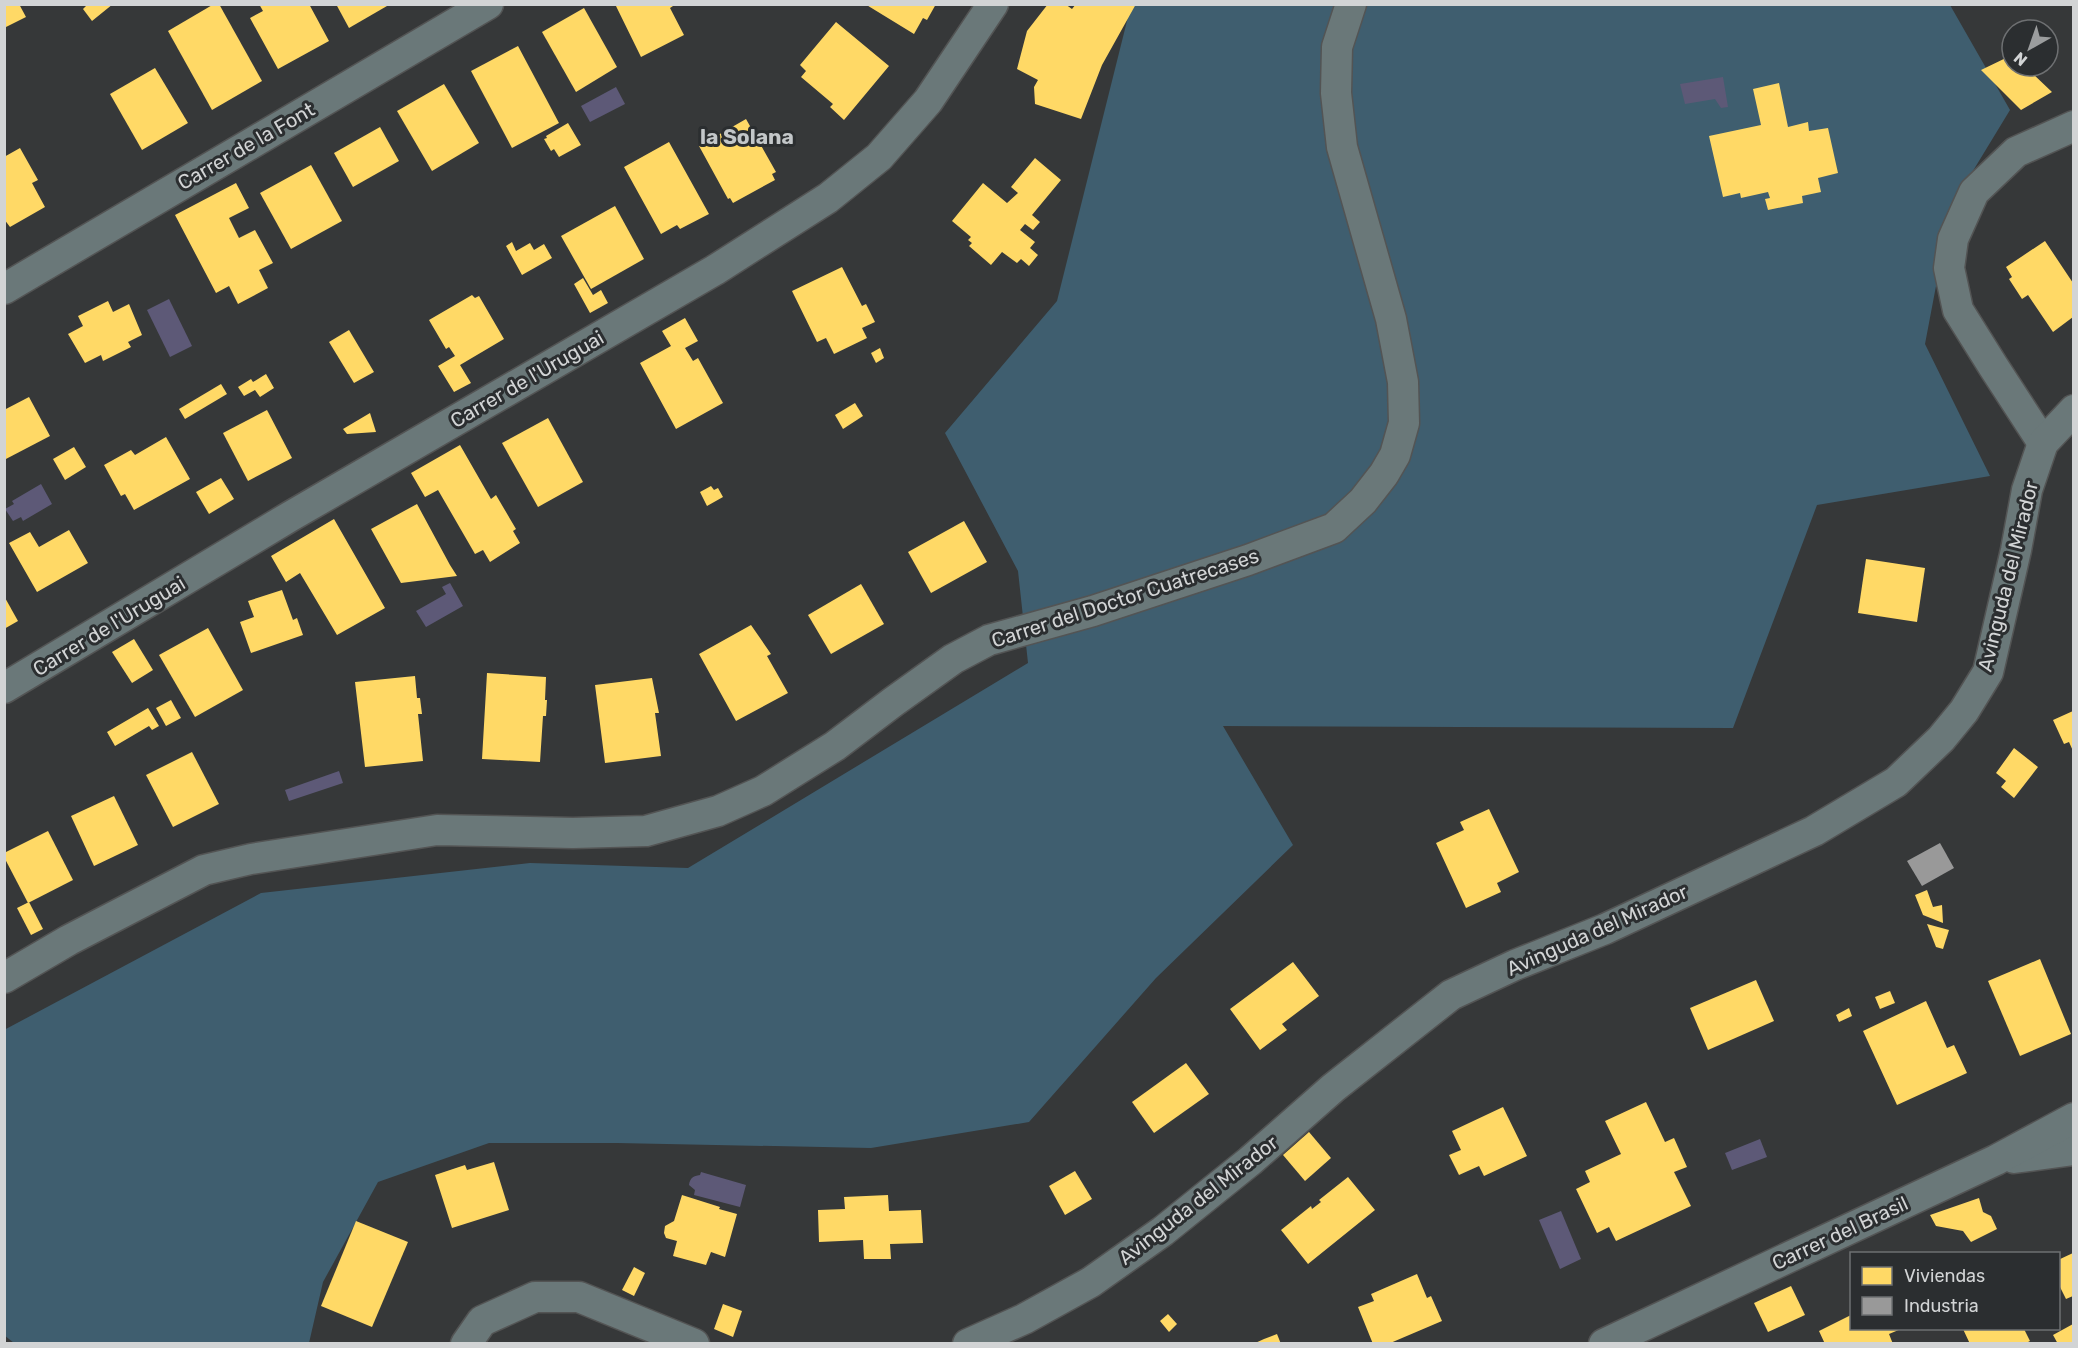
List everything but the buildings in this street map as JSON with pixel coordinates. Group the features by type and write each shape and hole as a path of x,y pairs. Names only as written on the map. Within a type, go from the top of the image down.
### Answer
{"street":[{"name":"Carrer de la Font","path":"4,288 488,4"},
{"name":"Carrer de l'Uruguai","path":"4,688 291,516 715,270 828,198 879,157 921,109 993,4"},
{"name":"Carrer del Doctor Cuatrecases","path":"4,978 69,940 204,870 251,859 366,839 437,830 573,833 646,831 718,811 763,791 826,752 953,659 989,640 1115,603 1248,560 1334,528 1363,501 1384,474 1395,455 1404,423 1403,382 1391,319 1342,147 1336,93 1337,47 1351,4"},
{"path":"2043,442 1959,310 1949,268 1953,240 1974,192 2016,152 2073,126"},
{"name":"Avinguda del Mirador","path":"968,1344 1024,1319 1090,1282 1163,1231 1250,1161 1333,1088 1450,995 1515,965 1605,929 1814,831 1896,782 1941,739 1956,721 1988,672 2016,550 2026,490 2043,442 2073,410"},
{"name":"Carrer del Brasil","path":"1604,1344 1996,1160 2073,1118"},
{"path":"1996,1160 2073,1150"},
{"path":"466,1344 482,1321 535,1297 579,1297 694,1344"}],"shaded area":[{"path":"1131,5 1950,5 2010,110 1951,207 1925,344 1990,476 1817,505 1733,728 1223,726 1293,845 1156,978 1029,1122 871,1148 489,1143 378,1182 323,1282 309,1343 14,1343 4,1335 4,1030 261,893 530,863 688,868 1028,663 1018,571 945,433 1057,301"},
{"path":"1723,77 1728,107 1721,108 1715,99 1685,104 1680,84"},
{"path":"616,87 625,104 590,122 581,106"},
{"path":"169,299 192,346 170,357 147,310"},
{"path":"41,484 52,504 23,521 21,517 13,521 5,509 14,504 12,501"},
{"path":"450,583 463,606 426,627 416,611 446,594 442,587"},
{"path":"339,771 343,783 289,801 285,790"},
{"path":"1760,1139 1767,1157 1732,1170 1725,1153"},
{"path":"701,1172 746,1185 740,1207 694,1195 695,1190 689,1183"},
{"path":"1561,1211 1581,1259 1560,1269 1539,1220"}],"district":[{"name":"la Solana","path":"747,136"}]}
